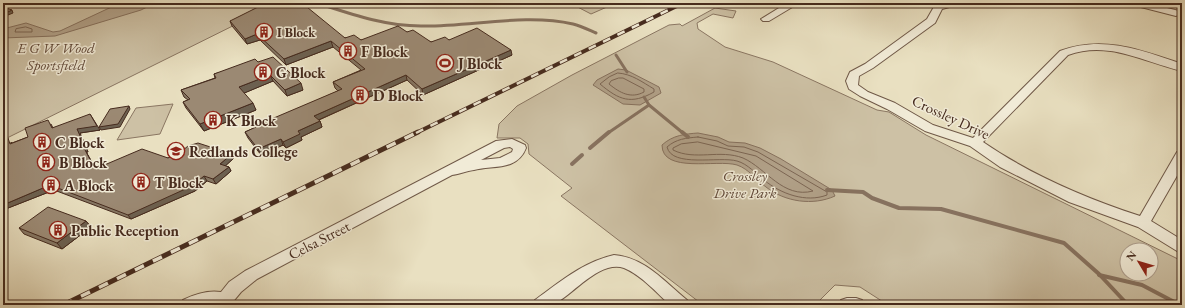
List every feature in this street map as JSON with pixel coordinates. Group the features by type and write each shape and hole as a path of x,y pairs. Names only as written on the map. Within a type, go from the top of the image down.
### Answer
{"street":[{"path":"766,19 794,3"},
{"name":"Crossley Drive","path":"954,3 932,5 931,21 869,66 854,74 852,81 853,87 864,94 891,106 929,128 975,143 1005,164 1074,198 1110,212 1143,222 1182,247"},
{"path":"1136,3 1176,13"},
{"path":"975,143 1064,53 1074,48 1090,46 1118,49 1182,68"},
{"path":"1143,222 1182,156"},
{"name":"Celsa Street","path":"189,305 200,299 216,297 230,302 235,287 250,275 452,171"},
{"path":"541,305 594,267 610,262 624,262 636,268 681,305"},
{"path":"847,305 856,305"}],"green space":[{"name":"E G W Wood Sportsfield","path":"3,3 279,3 3,140"},
{"path":"570,3 616,3 591,14"},
{"name":"Crossley Drive Park","path":"715,8 736,11 733,18 713,14 697,23 698,29 725,47 773,62 877,110 889,112 926,135 1143,242 1119,242 1119,282 1159,282 1159,250 1182,261 1182,305 888,305 860,287 835,285 815,305 703,305 561,196 572,188 529,154 528,144 520,138 497,138 499,124 517,106 572,75 669,25 680,24 682,26"},
{"path":"173,104 160,134 117,140 136,108"}],"water":[{"path":"120,3 155,3 141,10 55,36 3,38 3,29 26,23 53,32 60,31"},
{"path":"618,69 626,70 659,87 661,93 640,105 623,104 593,85 597,80"},
{"path":"698,133 718,137 729,142 745,143 760,148 832,190 835,196 809,202 790,199 774,192 745,169 737,165 692,164 671,160 664,154 662,145 670,139"}],"building":[{"path":"266,3 302,3 345,38 354,35 361,40 398,26 407,32 413,30 431,42 445,37 449,40 477,28 511,50 422,89 406,75 314,116 320,121 298,131 300,134 283,142 281,139 258,149 245,132 256,127 255,126 342,89 333,82 365,69 331,41 284,59 257,34 245,39 230,21"},
{"path":"3,7 12,10 3,14"},
{"path":"273,57 301,83 285,90 270,75 239,87 253,103 200,124 183,102 190,99 181,90 216,78 214,74 255,59 258,62"},
{"path":"129,106 118,124 99,127 110,109"},
{"path":"90,114 97,126 77,129 85,147 84,148 95,169 142,149 168,158 182,151 188,146 198,143 232,154 220,164 229,167 213,179 204,176 192,186 128,215 50,185 3,205 3,139 8,138 10,144 28,137 25,128 48,120 52,128"},
{"name":"Public Reception","path":"48,207 86,221 57,243 19,228"}],"waterway":[{"path":"317,3 368,19 394,24 440,26 497,21 536,20 573,24 596,33"},
{"path":"616,55 627,72"},
{"path":"644,97 649,105"},
{"path":"608,133 649,105"},
{"path":"649,105 683,133"},
{"path":"590,148 609,132"},
{"path":"682,132 688,137"},
{"path":"572,164 582,155"},
{"path":"827,190 863,192 872,198 899,208 941,209 1064,243 1100,275"},
{"path":"1100,275 1142,285 1180,305"},
{"path":"1100,275 1128,305"}],"railway":[{"path":"416,133 683,3"},
{"path":"63,305 418,132"}],"place":[{"name":"I Block","path":"264,32"},
{"name":"F Block","path":"348,51"},
{"name":"J Block","path":"445,63"},
{"name":"G Block","path":"263,72"},
{"name":"D Block","path":"360,95"},
{"name":"K Block","path":"213,120"},
{"name":"C Block","path":"42,142"},
{"name":"Redlands College","path":"176,151"},
{"name":"B Block","path":"46,162"},
{"name":"T Block","path":"141,182"},
{"name":"A Block","path":"51,185"},
{"name":"Public Reception","path":"58,230"}]}
